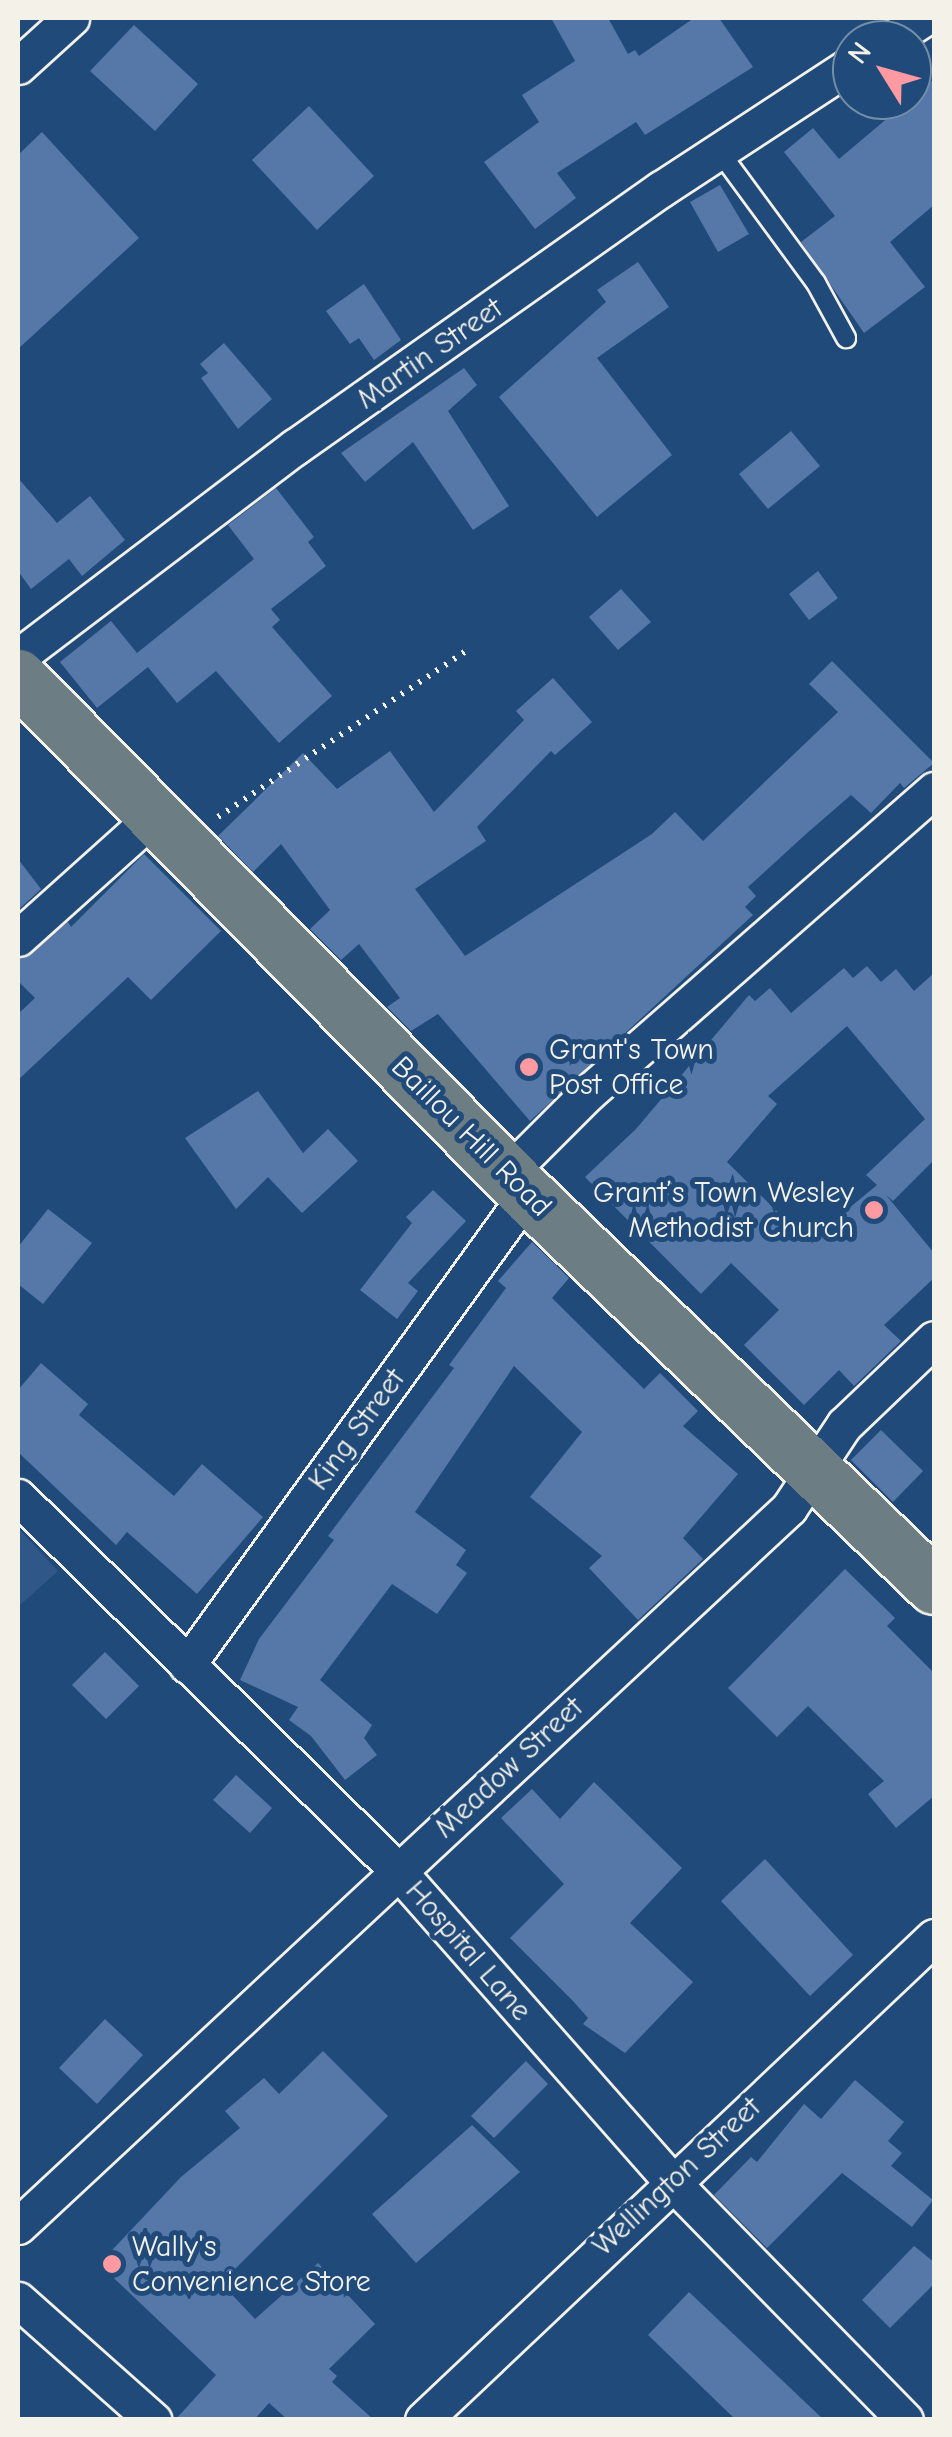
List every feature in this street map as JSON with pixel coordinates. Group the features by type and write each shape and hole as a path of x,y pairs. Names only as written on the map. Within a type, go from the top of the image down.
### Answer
{"main road":[{"name":"Baillou Hill Road","path":"18,678 518,1184 816,1467 934,1586"}],"street":[{"path":"18,66 71,18"},
{"name":"Martin Street","path":"18,656 295,448 719,151 832,77"},
{"name":"King Street","path":"187,1665 518,1184 588,1094 934,790"},
{"path":"18,938 166,830"},
{"name":"Meadow Street","path":"18,2226 789,1508 844,1425 934,1339"},
{"name":"Hospital Lane","path":"18,1497 398,1871 671,2182 905,2420"},
{"name":"Wellington Street","path":"423,2420 934,1937"},
{"path":"18,2300 154,2420"}],"lane":[{"path":"719,151 816,283 846,338"}],"path":[{"path":"166,830 466,651"}],"shaded area":[{"path":"18,1528 58,1571 18,1607"}],"building":[{"path":"551,18 608,18 628,54 635,50 639,56 694,18 719,18 753,67 645,135 636,122 557,173 576,198 535,229 484,162 539,122 522,95 575,61"},
{"path":"134,25 198,84 155,131 90,71"},
{"path":"932,81 934,205 890,242 925,287 864,333 801,242 835,216 784,152 813,128 839,159 885,120 932,120"},
{"path":"309,106 374,176 317,230 252,160"},
{"path":"42,132 139,238 18,349 18,155"},
{"path":"720,185 749,234 718,252 690,202"},
{"path":"638,262 669,307 597,358 672,455 597,517 499,397 606,302 597,290"},
{"path":"364,284 401,340 374,360 359,338 350,344 326,311"},
{"path":"224,343 272,399 238,429 201,378 208,373 200,364"},
{"path":"464,368 477,385 448,411 509,506 473,530 413,442 365,482 341,453"},
{"path":"791,431 820,466 768,509 739,474"},
{"path":"18,478 57,523 90,496 125,540 82,576 69,559 31,589 18,571"},
{"path":"276,488 314,537 308,542 326,566 271,609 280,620 272,627 332,696 279,743 216,671 177,703 148,667 97,708 60,662 111,621 137,653 254,559 228,525"},
{"path":"818,571 838,598 809,620 789,594"},
{"path":"621,589 651,622 618,650 589,617"},
{"path":"832,661 934,763 904,788 900,783 871,813 851,795 806,834 748,887 756,896 745,907 753,915 530,1121 438,1014 411,1031 387,1007 400,998 359,944 341,960 310,929 330,910 281,844 253,872 218,836 303,753 337,789 390,751 434,812 524,720 516,711 553,678 592,722 555,755 551,751 477,827 486,841 415,889 465,956 652,834 675,812 703,841 838,712 809,684"},
{"path":"144,854 221,931 151,1000 128,977 18,1080 18,1014 35,998 18,981 18,959 68,922 71,927"},
{"path":"18,859 41,889 18,910"},
{"path":"867,966 881,982 896,969 914,991 934,973 934,1160 893,1201 886,1195 934,1253 934,1278 884,1325 901,1341 854,1386 839,1370 804,1405 744,1345 779,1310 731,1263 701,1294 585,1177 636,1129 749,995 755,1001 770,988 791,1013 844,968 853,978","holes":["847,1026 925,1119 866,1175 877,1185 808,1242 727,1162 777,1104 768,1096"]},
{"path":"258,1091 303,1153 328,1129 358,1161 302,1213 268,1177 236,1209 185,1138"},
{"path":"433,1190 466,1221 408,1283 418,1291 397,1319 360,1290 412,1223 406,1217"},
{"path":"48,1209 92,1243 43,1304 18,1284 18,1247"},
{"path":"532,1242 569,1278 552,1298 644,1389 660,1373 698,1411 683,1426 738,1474 683,1538 703,1559 638,1620 589,1568 602,1556 530,1497 582,1432 514,1366 415,1512 466,1550 456,1565 467,1573 437,1614 392,1584 320,1680 372,1725 364,1738 377,1755 345,1780 311,1736 289,1720 298,1707 240,1680 259,1639 334,1540 328,1536 454,1368 449,1365 506,1288 498,1281"},
{"path":"41,1363 88,1404 79,1415 174,1496 202,1464 263,1517 197,1594 127,1532 116,1545 18,1452 18,1390"},
{"path":"881,1430 923,1471 893,1502 851,1460"},
{"path":"845,1569 895,1618 887,1626 934,1673 934,1796 896,1828 868,1794 884,1781 808,1706 777,1737 728,1688"},
{"path":"105,1652 139,1686 106,1719 72,1685"},
{"path":"236,1775 272,1808 250,1833 213,1800"},
{"path":"594,1782 682,1868 630,1923 693,1982 625,2053 583,2024 588,2018 510,1938 564,1884 501,1818 532,1789 560,1819"},
{"path":"765,1859 853,1955 810,1996 721,1901"},
{"path":"105,2019 143,2055 97,2104 59,2068"},
{"path":"323,2051 388,2116 221,2283 255,2319 318,2263 375,2324 329,2369 337,2376 332,2382 374,2420 288,2420 269,2403 254,2420 175,2420 216,2375 99,2264 181,2177 240,2128 225,2111 264,2078 279,2094"},
{"path":"526,2061 548,2084 494,2138 471,2116"},
{"path":"855,2080 904,2122 888,2141 902,2153 891,2166 933,2200 912,2227 842,2173 767,2248 714,2195 751,2157 757,2162 804,2104 821,2119"},
{"path":"472,2125 520,2172 416,2263 372,2214"},
{"path":"914,2246 934,2262 934,2284 890,2328 862,2300"},
{"path":"689,2292 824,2420 736,2420 648,2335"}],"place":[{"name":"Grant's Town Post Office","path":"529,1067"},
{"name":"Grant’s Town Wesley Methodist Church","path":"874,1210"},
{"name":"Wally's Convenience Store","path":"112,2264"}]}
